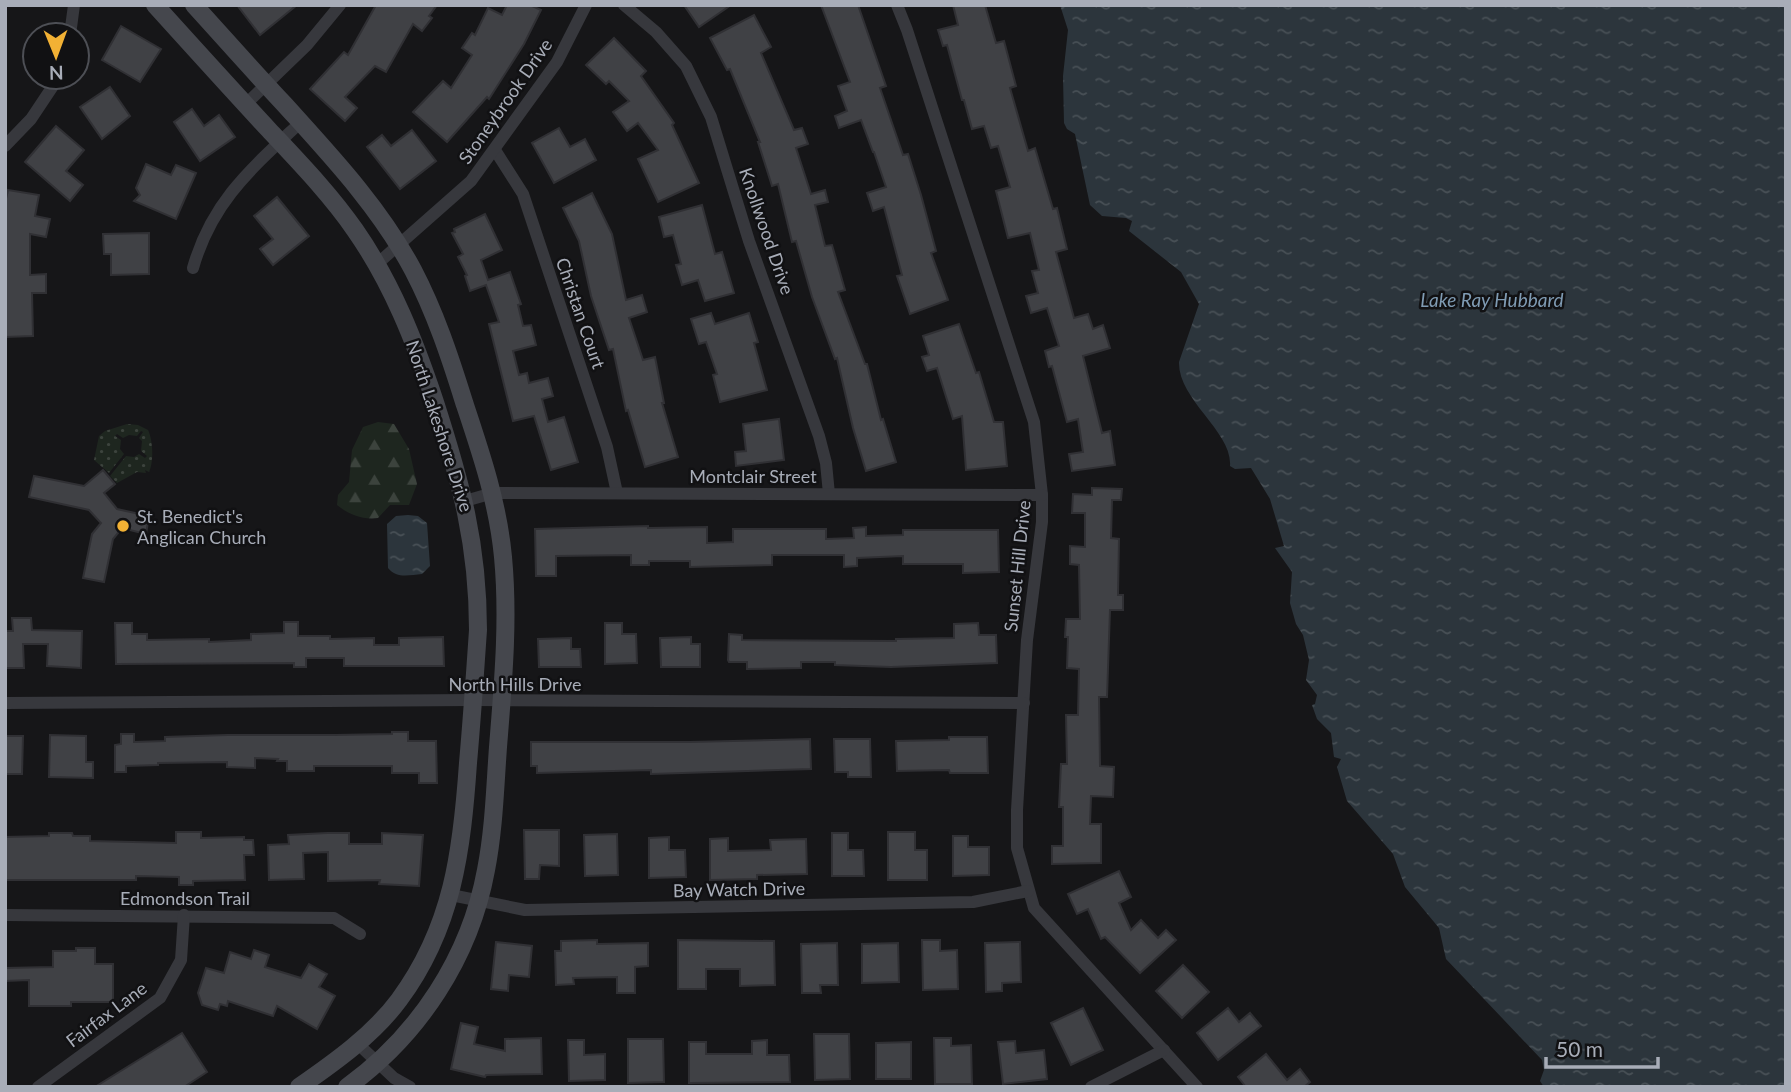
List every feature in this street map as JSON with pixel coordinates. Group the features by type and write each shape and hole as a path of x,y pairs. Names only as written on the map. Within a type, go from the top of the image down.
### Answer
{"main road":[{"name":"North Lakeshore Drive","path":"155,5 341,211 377,264 406,322 424,371 465,501 473,546 478,596 473,700 463,832 451,895 435,940 411,982 383,1019 357,1043 299,1087"},
{"name":"North Lakeshore Drive","path":"194,5 301,122 371,204 399,245 422,288 451,362 493,493 502,545 506,597 501,701 492,832 478,902 466,938 441,987 410,1029 377,1063 346,1087"},
{"path":"424,371 451,362"}],"street":[{"path":"246,104 307,45 340,5"},
{"name":"Stoneybrook Drive","path":"377,264 471,181 557,62 586,5"},
{"name":"Knollwood Drive","path":"624,5 656,32 686,66 711,117 749,241 819,436 826,463 828,494"},
{"name":"Sunset Hill Drive","path":"897,5 1034,422 1042,495 1042,522 1027,640 1017,781 1017,848 1028,891 1034,908 1197,1087"},
{"path":"5,146 31,119 50,91"},
{"path":"193,268 211,220 230,191 301,122"},
{"name":"Christan Court","path":"495,150 523,194 607,447 617,493"},
{"name":"Montclair Street","path":"465,501 493,493 1042,495"},
{"name":"North Hills Drive","path":"5,703 473,700 1024,702"},
{"name":"Bay Watch Drive","path":"451,895 525,910 973,902 1028,891"},
{"name":"Edmondson Trail","path":"5,915 334,918 360,933"},
{"name":"Fairfax Lane","path":"38,1087 160,998 181,960 184,915"},
{"path":"357,1043 394,1078 410,1087"},
{"path":"1091,1087 1164,1050"}],"green space":[{"path":"378,422 394,424 409,449 417,484 409,505 390,505 378,518 366,518 351,514 337,505 338,495 349,482 352,450 363,427"},
{"path":"127,424 148,430 152,445 152,463 149,472 137,472 117,483 110,476 126,456 147,456 141,451 142,441 139,438 143,432 137,436 129,435 123,438 117,434 115,436 121,440 120,449 124,454 109,473 94,460 99,436 105,431"}],"water":[{"name":"Lake Ray Hubbard","path":"1060,5 1786,5 1786,1087 1544,1087 1540,1081 1544,1070 1542,1060 1446,959 1439,928 1405,887 1393,854 1347,801 1337,767 1341,759 1334,757 1331,733 1317,719 1312,705 1315,704 1317,695 1306,680 1309,660 1303,635 1296,624 1290,603 1292,572 1275,548 1284,546 1270,499 1251,468 1235,469 1230,466 1229,453 1223,441 1195,403 1181,376 1179,362 1199,304 1181,272 1129,231 1132,221 1102,216 1090,205 1075,134 1067,129 1064,123 1063,76 1068,30"},
{"path":"396,516 418,516 427,523 430,566 422,574 404,576 395,574 388,568 387,524"}],"building":[{"path":"237,5 297,5 260,35"},
{"path":"376,5 437,5 429,16 432,18 422,31 413,24 386,72 375,66 345,97 357,108 345,121 310,89 344,52 348,55"},
{"path":"507,5 530,5 541,10 524,44 489,99 487,97 447,142 413,112 443,81 451,88 472,55 462,48 472,33 475,35 488,8 502,15"},
{"path":"684,5 731,5 699,27"},
{"path":"821,5 858,5 886,86 880,88 903,155 908,154 921,195 936,251 931,253 948,300 910,314 897,276 902,275 884,207 873,211 867,193 886,187 874,152 861,120 839,128 835,116 847,111 838,86 850,82"},
{"path":"953,5 985,5 996,43 1004,41 1016,86 1010,88 1028,151 1035,148 1053,209 1057,208 1067,249 1056,252 1074,318 1088,314 1093,329 1103,325 1110,348 1083,356 1102,433 1110,431 1115,465 1072,471 1069,454 1083,452 1078,419 1067,422 1052,366 1049,367 1045,351 1059,346 1047,308 1031,313 1026,296 1038,293 1032,271 1039,270 1030,233 1008,238 996,191 1010,187 998,146 991,148 984,126 972,129 947,45 943,46 938,30 958,25"},
{"path":"754,15 771,47 761,53 794,130 802,128 808,144 796,148 811,194 825,190 828,202 815,205 825,246 832,245 845,290 838,292 867,364 881,420 883,419 896,462 866,471 837,358 835,359 812,297 796,241 792,242 778,184 772,186 760,142 730,69 727,70 710,38"},
{"path":"121,26 161,49 140,82 102,60"},
{"path":"614,38 646,71 641,76 674,123 672,125 699,183 658,202 638,159 658,150 638,123 627,131 613,112 629,101 609,81 606,84 586,65"},
{"path":"110,87 130,116 102,139 80,107"},
{"path":"192,109 204,126 219,115 235,137 200,161 174,122"},
{"path":"56,126 84,150 66,171 83,185 70,201 25,162"},
{"path":"559,128 570,147 585,139 596,160 554,183 532,143"},
{"path":"412,130 436,161 400,189 367,147 382,135 391,146"},
{"path":"146,164 171,175 176,165 196,173 176,219 134,201 140,195 136,188"},
{"path":"8,190 39,195 35,216 50,219 46,237 30,234 30,275 46,274 46,293 32,293 33,336 5,337 5,203"},
{"path":"592,193 612,234 626,300 642,295 647,312 629,318 643,360 655,357 662,403 678,457 645,467 628,410 626,411 613,349 609,350 591,296 579,241 563,208"},
{"path":"277,197 309,236 273,265 260,249 273,239 254,216"},
{"path":"702,205 715,254 722,252 734,293 705,301 698,280 682,285 676,265 681,264 673,235 664,237 659,217"},
{"path":"485,214 502,250 481,260 488,280 510,272 521,304 518,305 523,326 531,325 536,345 513,351 519,375 527,373 529,383 548,378 553,396 542,399 548,422 564,417 578,462 551,470 534,416 513,421 489,324 499,322 486,285 470,291 465,276 467,275 458,257 463,254 452,233 455,232 454,229"},
{"path":"149,233 149,274 111,275 111,254 104,254 103,234"},
{"path":"711,313 715,324 749,313 758,342 754,343 767,390 720,402 713,375 717,374 706,342 699,344 691,319"},
{"path":"959,324 976,373 979,372 994,422 1003,422 1007,466 966,470 962,416 953,419 937,368 927,371 922,357 929,355 923,336"},
{"path":"779,419 784,460 736,466 735,452 746,451 743,424"},
{"name":"St. Benedict's Anglican Church","path":"103,470 115,484 104,493 117,509 149,516 146,534 122,528 113,539 104,582 83,578 92,534 101,523 89,510 29,497 34,476 84,486"},
{"path":"1092,488 1122,489 1121,500 1112,500 1111,538 1119,539 1118,595 1123,595 1123,610 1110,610 1107,697 1099,697 1100,766 1114,767 1113,797 1091,796 1090,824 1101,824 1101,863 1052,864 1052,846 1063,846 1063,807 1059,807 1061,764 1067,764 1066,715 1078,715 1079,669 1067,668 1068,637 1065,637 1066,619 1080,619 1079,565 1070,564 1070,546 1085,547 1085,513 1072,513 1073,494 1092,495"},
{"path":"707,527 707,543 733,542 733,529 826,529 826,539 854,538 853,528 866,527 866,536 903,535 903,530 998,530 999,572 963,573 963,564 903,564 903,556 857,558 857,566 844,567 844,555 772,555 772,565 690,567 690,561 649,561 649,565 631,565 631,555 556,556 556,576 536,576 535,529"},
{"path":"12,618 31,618 32,630 82,631 81,668 47,666 48,644 23,644 24,668 5,668 5,631 13,631"},
{"path":"284,622 298,622 298,636 330,636 330,639 374,638 374,645 399,645 399,638 443,637 444,666 344,666 344,658 306,658 306,667 294,667 294,663 116,664 115,623 132,623 132,634 147,634 147,640 209,639 209,642 251,640 251,634 284,633"},
{"path":"605,623 622,623 622,634 636,634 637,663 605,664"},
{"path":"978,623 979,635 996,635 997,663 891,667 801,662 801,668 747,669 747,662 728,660 729,634 742,635 742,640 896,641 954,638 954,624"},
{"path":"691,637 691,644 700,644 700,667 661,667 660,638"},
{"path":"571,638 571,649 580,649 581,667 539,667 538,639"},
{"path":"408,732 408,741 436,741 437,783 419,783 419,773 392,773 392,766 314,766 314,771 287,771 287,761 255,758 255,768 227,767 227,762 158,763 126,766 126,772 115,772 115,745 121,744 121,734 134,734 134,742 165,741 165,737"},
{"path":"50,735 86,736 86,762 93,762 93,778 49,777"},
{"path":"5,736 23,736 22,774 5,774"},
{"path":"949,737 987,737 988,773 950,773 949,770 897,771 896,741 949,740"},
{"path":"810,739 811,769 651,774 651,770 537,773 537,766 531,766 531,742"},
{"path":"834,739 870,739 871,777 848,777 848,772 835,772"},
{"path":"524,830 559,830 559,866 540,865 539,879 525,879"},
{"path":"176,832 201,832 201,838 244,837 244,840 253,840 254,855 244,855 245,880 193,881 193,885 179,885 179,877 136,876 136,880 5,880 5,837 72,833 73,836 90,836 90,841 176,843"},
{"path":"888,832 915,832 915,850 927,850 927,880 888,880"},
{"path":"349,833 349,844 382,844 382,833 423,835 419,886 379,884 380,880 328,881 328,852 303,853 304,879 269,880 268,845 289,844 288,835"},
{"path":"832,833 848,833 848,850 863,850 864,876 832,876"},
{"path":"617,834 618,875 585,876 584,835"},
{"path":"953,836 968,836 968,847 989,847 989,875 953,876"},
{"path":"669,837 669,850 685,850 686,877 649,878 649,838"},
{"path":"728,838 728,851 771,850 770,840 806,839 807,874 710,880 710,839"},
{"path":"1119,871 1131,897 1119,903 1131,930 1141,920 1158,938 1166,930 1176,940 1140,973 1105,937 1101,939 1088,909 1077,914 1068,894"},
{"path":"597,940 597,944 648,943 648,966 635,967 635,993 617,993 617,977 573,978 574,984 556,985 555,951 561,951 561,941"},
{"path":"678,940 774,941 775,985 740,986 740,969 706,969 706,989 678,989"},
{"path":"922,940 940,940 940,951 957,950 958,989 923,990"},
{"path":"496,942 532,946 529,977 509,975 508,991 491,989"},
{"path":"1020,942 1021,982 1002,983 1002,991 986,992 985,943"},
{"path":"837,943 838,985 820,985 821,993 802,993 801,944"},
{"path":"898,943 899,982 862,983 862,944"},
{"path":"76,948 95,948 95,964 113,964 113,1002 29,1006 29,980 5,981 5,968 53,967 53,951 76,951"},
{"path":"254,950 269,955 265,967 301,978 309,964 327,974 319,987 335,996 317,1029 277,1006 273,1016 228,1001 227,1006 220,1004 218,1010 202,1005 198,993 206,968 224,973 230,952 251,959"},
{"path":"1183,965 1209,992 1182,1018 1156,991"},
{"path":"1083,1008 1103,1050 1071,1065 1051,1023"},
{"path":"1228,1008 1239,1022 1250,1013 1261,1026 1218,1060 1197,1033"},
{"path":"461,1023 478,1027 474,1044 505,1051 505,1039 541,1038 542,1074 485,1077 451,1069"},
{"path":"182,1033 207,1072 184,1087 95,1087"},
{"path":"814,1034 849,1034 850,1079 815,1080"},
{"path":"934,1038 951,1038 951,1046 971,1045 972,1084 935,1084"},
{"path":"628,1039 663,1039 664,1082 628,1083"},
{"path":"568,1040 584,1040 584,1055 605,1054 605,1080 569,1081"},
{"path":"767,1040 767,1055 789,1055 790,1082 689,1083 689,1042 706,1042 706,1054 752,1054 752,1041"},
{"path":"1015,1041 1016,1053 1044,1050 1047,1079 1003,1084 998,1042"},
{"path":"911,1042 911,1079 876,1079 876,1043"},
{"path":"1266,1054 1287,1080 1300,1069 1310,1082 1304,1087 1246,1087 1238,1077"}],"place":[{"name":"St. Benedict's Anglican Church","path":"123,526"}]}
